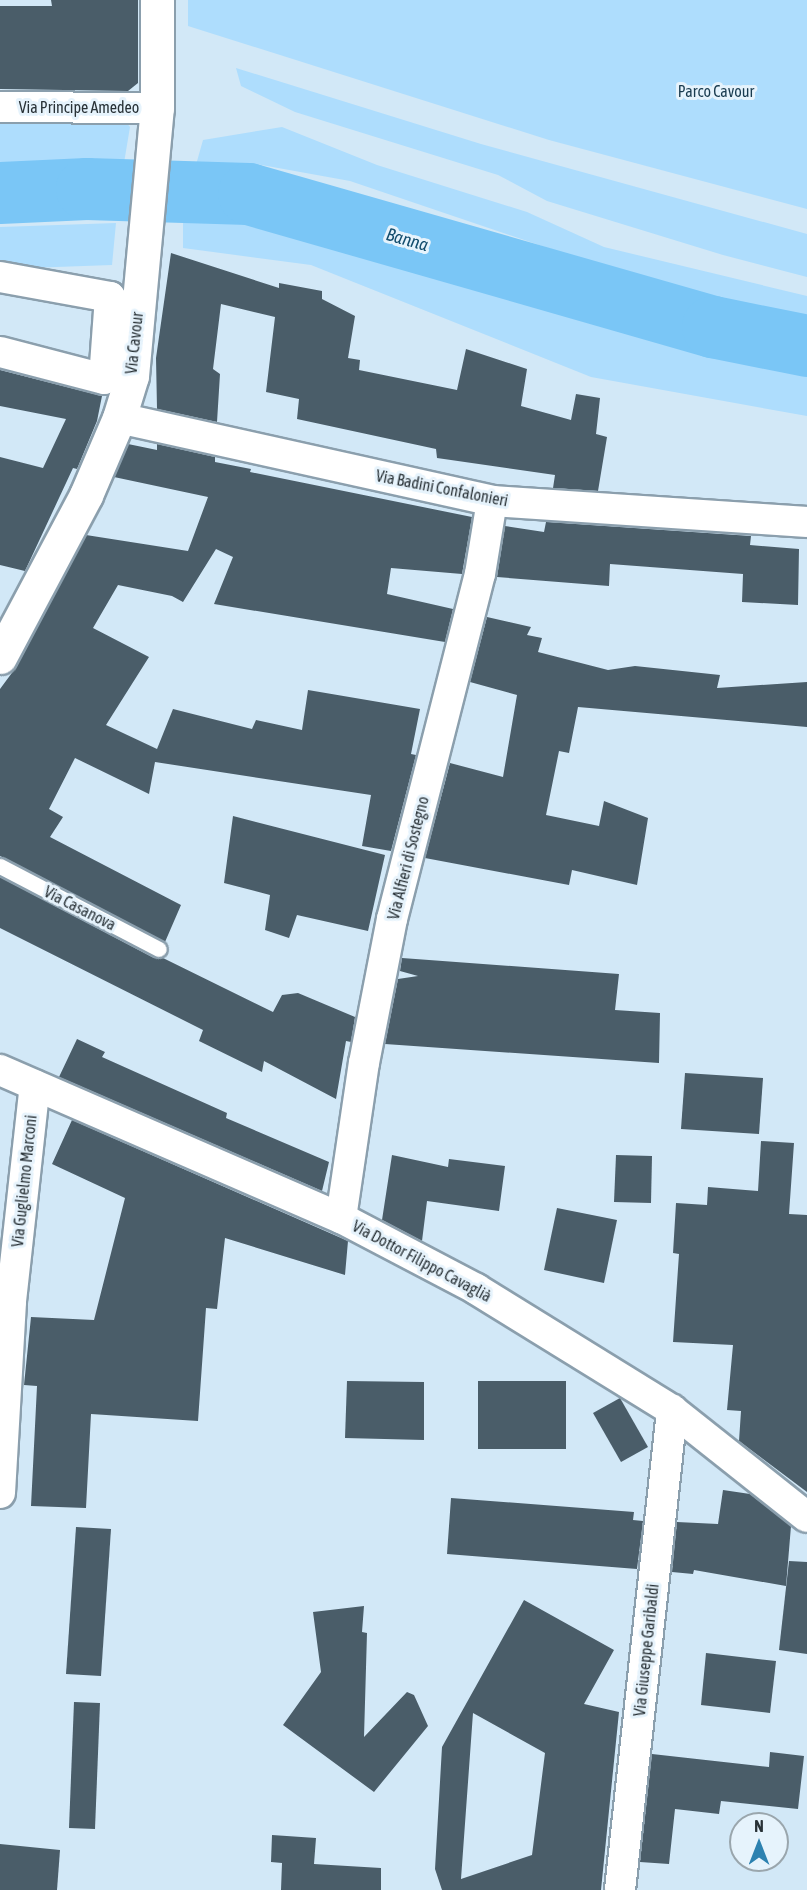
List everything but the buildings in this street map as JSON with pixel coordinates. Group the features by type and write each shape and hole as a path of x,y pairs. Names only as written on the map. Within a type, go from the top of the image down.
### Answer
{"street":[{"name":"Via Cavour","path":"0,657 86,495 119,418 132,376 156,116 157,0"},
{"name":"Via Principe Amedeo","path":"0,107 156,116"},
{"path":"0,277 110,297 104,379 0,352"},
{"name":"Via Badini Confalonieri","path":"119,418 492,501 807,522"},
{"name":"Via Alfieri di Sostegno","path":"341,1218 364,1063 392,919 480,574 492,501"},
{"name":"Via Dottor Filippo Cavaglià","path":"0,1070 341,1218 476,1289 672,1410 807,1517"},
{"name":"Via Guglielmo Marconi","path":"0,1493 11,1301 35,1085"},
{"name":"Via Giuseppe Garibaldi","path":"620,1890 672,1410"}],"lane":[{"name":"Via Casanova","path":"0,866 159,949"}],"green space":[{"name":"Parco Cavour","path":"188,0 807,0 807,209 549,140 188,26"},
{"path":"236,68 481,144 807,234 807,277 723,255 547,201 498,175 295,112 241,86"},
{"path":"120,115 130,127 123,169 0,177 0,123"},
{"path":"282,127 377,165 527,212 604,247 807,296 807,317 678,292 350,181 256,164 192,179 203,140"},
{"path":"265,212 424,253 713,350 807,359 807,416 591,377 311,265 183,248 183,214"},
{"path":"116,223 112,265 0,269 0,227"}],"waterway":[{"name":"Banna","path":"0,193 87,189 249,194 713,327 807,346"}]}
